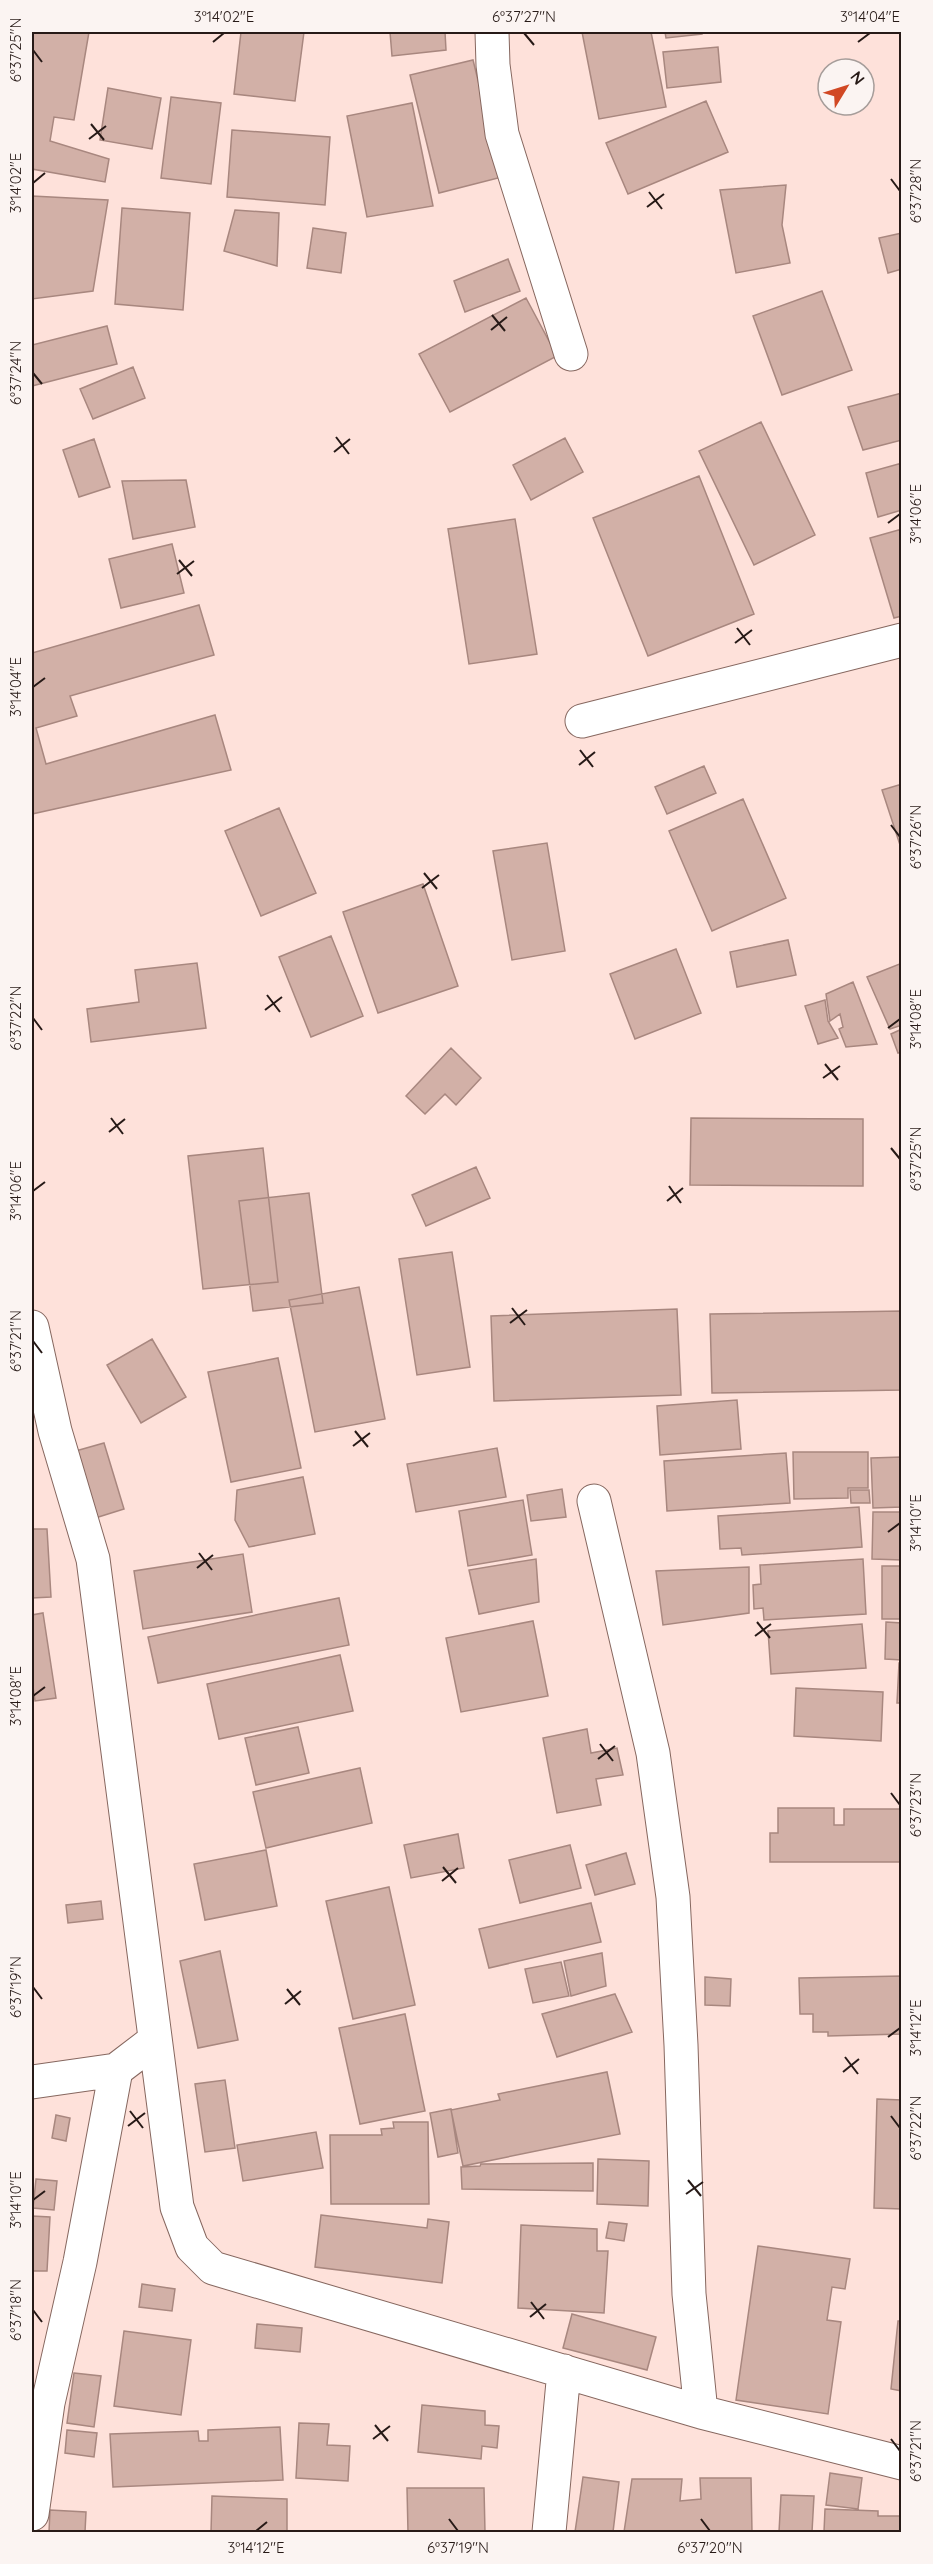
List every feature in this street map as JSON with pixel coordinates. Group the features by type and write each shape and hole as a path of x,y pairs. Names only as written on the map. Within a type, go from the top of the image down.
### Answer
{"street":[{"path":"492,32 493,65 502,134 571,354"},
{"path":"582,721 902,640"},
{"path":"32,1327 55,1431 93,1559 177,2207 192,2247 213,2268 701,2412 902,2463"},
{"path":"594,1501 653,1753 673,1898 681,2045 689,2294 701,2412"},
{"path":"32,2082 116,2070 154,2041"},
{"path":"32,2514 48,2403 80,2262 116,2070"},
{"path":"549,2532 564,2371"}],"building":[{"path":"32,32 89,32 74,120 54,117 50,141 109,159 105,182 32,169"},
{"path":"241,32 304,32 295,101 234,94"},
{"path":"390,32 445,32 446,50 392,56"},
{"path":"582,32 651,32 666,107 599,119"},
{"path":"665,32 702,32 702,34 666,38"},
{"path":"718,47 721,82 667,88 663,52"},
{"path":"473,60 502,177 439,193 410,75"},
{"path":"108,88 161,98 152,149 100,140"},
{"path":"171,97 221,103 211,184 161,178"},
{"path":"706,101 728,152 628,194 606,143"},
{"path":"412,103 433,206 367,217 347,116"},
{"path":"232,130 330,137 325,205 227,197"},
{"path":"786,185 782,225 790,263 736,273 720,190"},
{"path":"32,196 108,200 93,291 32,299"},
{"path":"122,208 190,213 183,310 115,304"},
{"path":"235,210 279,213 277,266 224,251"},
{"path":"313,228 346,233 341,273 307,268"},
{"path":"902,233 902,269 888,273 879,238"},
{"path":"508,259 520,291 465,312 454,281"},
{"path":"822,291 852,370 782,395 753,316"},
{"path":"526,298 557,356 450,412 419,354"},
{"path":"107,326 117,364 32,386 32,345"},
{"path":"133,367 145,398 93,419 80,389"},
{"path":"902,393 902,440 863,450 848,407"},
{"path":"761,422 815,535 754,565 699,451"},
{"path":"565,438 583,472 531,500 513,465"},
{"path":"94,439 110,487 79,497 63,450"},
{"path":"902,463 902,510 878,517 866,473"},
{"path":"699,476 754,614 648,656 593,518"},
{"path":"186,480 195,527 133,539 122,481"},
{"path":"515,519 537,654 469,664 448,529"},
{"path":"902,529 902,616 894,618 870,538"},
{"path":"172,544 184,593 121,608 109,559"},
{"path":"199,605 214,655 70,696 77,716 36,728 46,764 215,715 231,770 32,814 32,653"},
{"path":"704,766 716,793 667,814 655,787"},
{"path":"902,784 902,851 882,790"},
{"path":"743,799 786,898 712,931 669,831"},
{"path":"279,808 316,893 261,916 225,831"},
{"path":"547,843 565,951 512,960 493,851"},
{"path":"423,884 458,986 378,1013 343,912"},
{"path":"331,936 363,1016 311,1037 279,957"},
{"path":"788,940 796,975 737,987 730,952"},
{"path":"676,949 701,1013 635,1039 610,974"},
{"path":"197,963 206,1028 91,1042 87,1009 139,1002 135,970"},
{"path":"902,963 902,1025 890,1029 867,977"},
{"path":"853,982 877,1044 846,1047 839,1029 843,1027 840,1014 830,1021 826,994"},
{"path":"825,1000 828,1021 838,1038 818,1044 805,1006"},
{"path":"902,1029 902,1052 898,1053 891,1034"},
{"path":"451,1048 481,1078 456,1105 445,1094 425,1114 406,1096"},
{"path":"691,1118 863,1119 863,1186 690,1185"},
{"path":"263,1148 278,1282 203,1289 188,1156"},
{"path":"476,1167 490,1198 426,1226 412,1195"},
{"path":"309,1193 323,1303 253,1311 239,1201"},
{"path":"452,1252 470,1367 417,1375 399,1259"},
{"path":"359,1287 385,1419 315,1432 289,1300"},
{"path":"677,1309 681,1395 494,1401 491,1316"},
{"path":"902,1311 902,1390 712,1393 710,1314"},
{"path":"152,1339 186,1397 141,1423 107,1365"},
{"path":"278,1358 301,1468 231,1482 208,1372"},
{"path":"737,1400 741,1449 660,1455 657,1406"},
{"path":"104,1443 124,1509 92,1519 72,1452"},
{"path":"497,1448 506,1497 416,1512 407,1464"},
{"path":"793,1452 868,1452 868,1488 848,1488 848,1498 794,1499"},
{"path":"786,1453 790,1503 667,1511 664,1461"},
{"path":"902,1457 902,1507 873,1508 871,1458"},
{"path":"303,1477 315,1534 249,1547 235,1520 237,1490"},
{"path":"562,1489 566,1517 531,1521 527,1495"},
{"path":"850,1490 869,1490 870,1503 851,1503"},
{"path":"523,1500 532,1555 468,1566 459,1511"},
{"path":"859,1507 862,1547 742,1555 741,1548 720,1549 718,1516"},
{"path":"873,1512 902,1512 902,1560 872,1559"},
{"path":"32,1529 47,1529 51,1597 32,1598"},
{"path":"243,1554 252,1612 143,1629 134,1571"},
{"path":"536,1559 539,1602 479,1614 469,1570"},
{"path":"863,1559 866,1614 764,1620 763,1608 754,1609 753,1585 761,1584 760,1565"},
{"path":"882,1566 902,1566 902,1619 882,1619"},
{"path":"749,1567 749,1613 663,1625 656,1571"},
{"path":"339,1598 349,1645 158,1683 148,1637"},
{"path":"43,1613 56,1698 35,1701 32,1680 32,1615"},
{"path":"533,1621 548,1696 461,1712 446,1638"},
{"path":"886,1622 902,1623 902,1660 885,1659"},
{"path":"862,1624 866,1668 771,1674 768,1631"},
{"path":"340,1655 353,1711 219,1739 207,1684"},
{"path":"899,1663 902,1663 902,1703 897,1703"},
{"path":"796,1688 883,1692 881,1741 794,1736"},
{"path":"298,1727 309,1773 256,1785 245,1738"},
{"path":"587,1729 591,1753 617,1748 623,1775 596,1779 601,1805 557,1813 543,1738"},
{"path":"360,1768 372,1823 266,1848 253,1792"},
{"path":"778,1808 834,1808 834,1825 844,1825 844,1809 900,1809 901,1862 770,1862 770,1833 778,1833"},
{"path":"458,1834 464,1868 411,1878 404,1845"},
{"path":"570,1845 581,1888 520,1903 509,1860"},
{"path":"266,1850 277,1906 205,1920 194,1864"},
{"path":"626,1853 635,1884 595,1895 586,1865"},
{"path":"389,1887 415,2005 353,2019 326,1901"},
{"path":"101,1901 103,1919 68,1923 66,1905"},
{"path":"591,1903 601,1942 489,1968 479,1929"},
{"path":"220,1951 238,2040 198,2048 180,1961"},
{"path":"602,1953 606,1986 571,1996 564,1961"},
{"path":"561,1962 569,1996 533,2003 525,1969"},
{"path":"902,1976 902,2034 828,2036 828,2032 813,2032 813,2014 800,2014 799,1978"},
{"path":"705,1977 731,1979 730,2006 705,2005"},
{"path":"615,1994 632,2032 557,2057 542,2014"},
{"path":"405,2014 425,2111 360,2124 339,2028"},
{"path":"607,2072 620,2134 463,2166 451,2110 500,2100 498,2094"},
{"path":"225,2080 235,2148 205,2152 195,2084"},
{"path":"877,2099 902,2100 902,2209 874,2208"},
{"path":"451,2109 458,2153 438,2157 430,2113"},
{"path":"56,2115 70,2118 66,2141 52,2138"},
{"path":"393,2122 428,2122 429,2204 331,2204 330,2135 382,2135 381,2129 394,2128"},
{"path":"316,2132 323,2168 243,2181 237,2145"},
{"path":"598,2159 649,2161 648,2206 597,2204"},
{"path":"593,2163 593,2191 462,2189 461,2167 480,2166 481,2164"},
{"path":"36,2179 57,2181 54,2210 33,2208"},
{"path":"321,2215 427,2228 428,2219 449,2222 442,2283 315,2267"},
{"path":"32,2216 50,2217 47,2271 32,2271"},
{"path":"609,2222 627,2224 624,2241 606,2238"},
{"path":"521,2225 597,2229 597,2251 608,2251 604,2313 518,2308"},
{"path":"758,2246 850,2259 845,2289 832,2287 827,2320 841,2322 828,2414 736,2400"},
{"path":"142,2284 175,2289 172,2311 139,2307"},
{"path":"572,2314 656,2337 647,2370 563,2348"},
{"path":"898,2321 902,2321 902,2391 891,2389"},
{"path":"257,2324 302,2328 300,2352 255,2348"},
{"path":"124,2331 191,2340 181,2415 114,2406"},
{"path":"74,2373 101,2376 94,2427 67,2423"},
{"path":"422,2405 485,2411 485,2425 499,2426 497,2448 482,2446 481,2459 418,2452"},
{"path":"299,2423 329,2424 327,2445 350,2446 348,2481 296,2478"},
{"path":"280,2427 283,2480 113,2487 110,2434 198,2431 199,2441 208,2441 208,2430"},
{"path":"67,2430 97,2433 94,2457 65,2453"},
{"path":"830,2473 862,2478 858,2509 826,2505"},
{"path":"583,2477 619,2482 613,2532 575,2532"},
{"path":"700,2478 751,2478 752,2532 624,2532 632,2479 682,2479 680,2501 701,2499"},
{"path":"407,2488 484,2488 485,2532 408,2532"},
{"path":"781,2495 814,2496 812,2532 779,2532"},
{"path":"212,2496 287,2499 287,2532 211,2532"},
{"path":"825,2509 878,2511 878,2516 902,2516 902,2532 824,2532"},
{"path":"50,2510 86,2512 85,2532 49,2532"}]}
